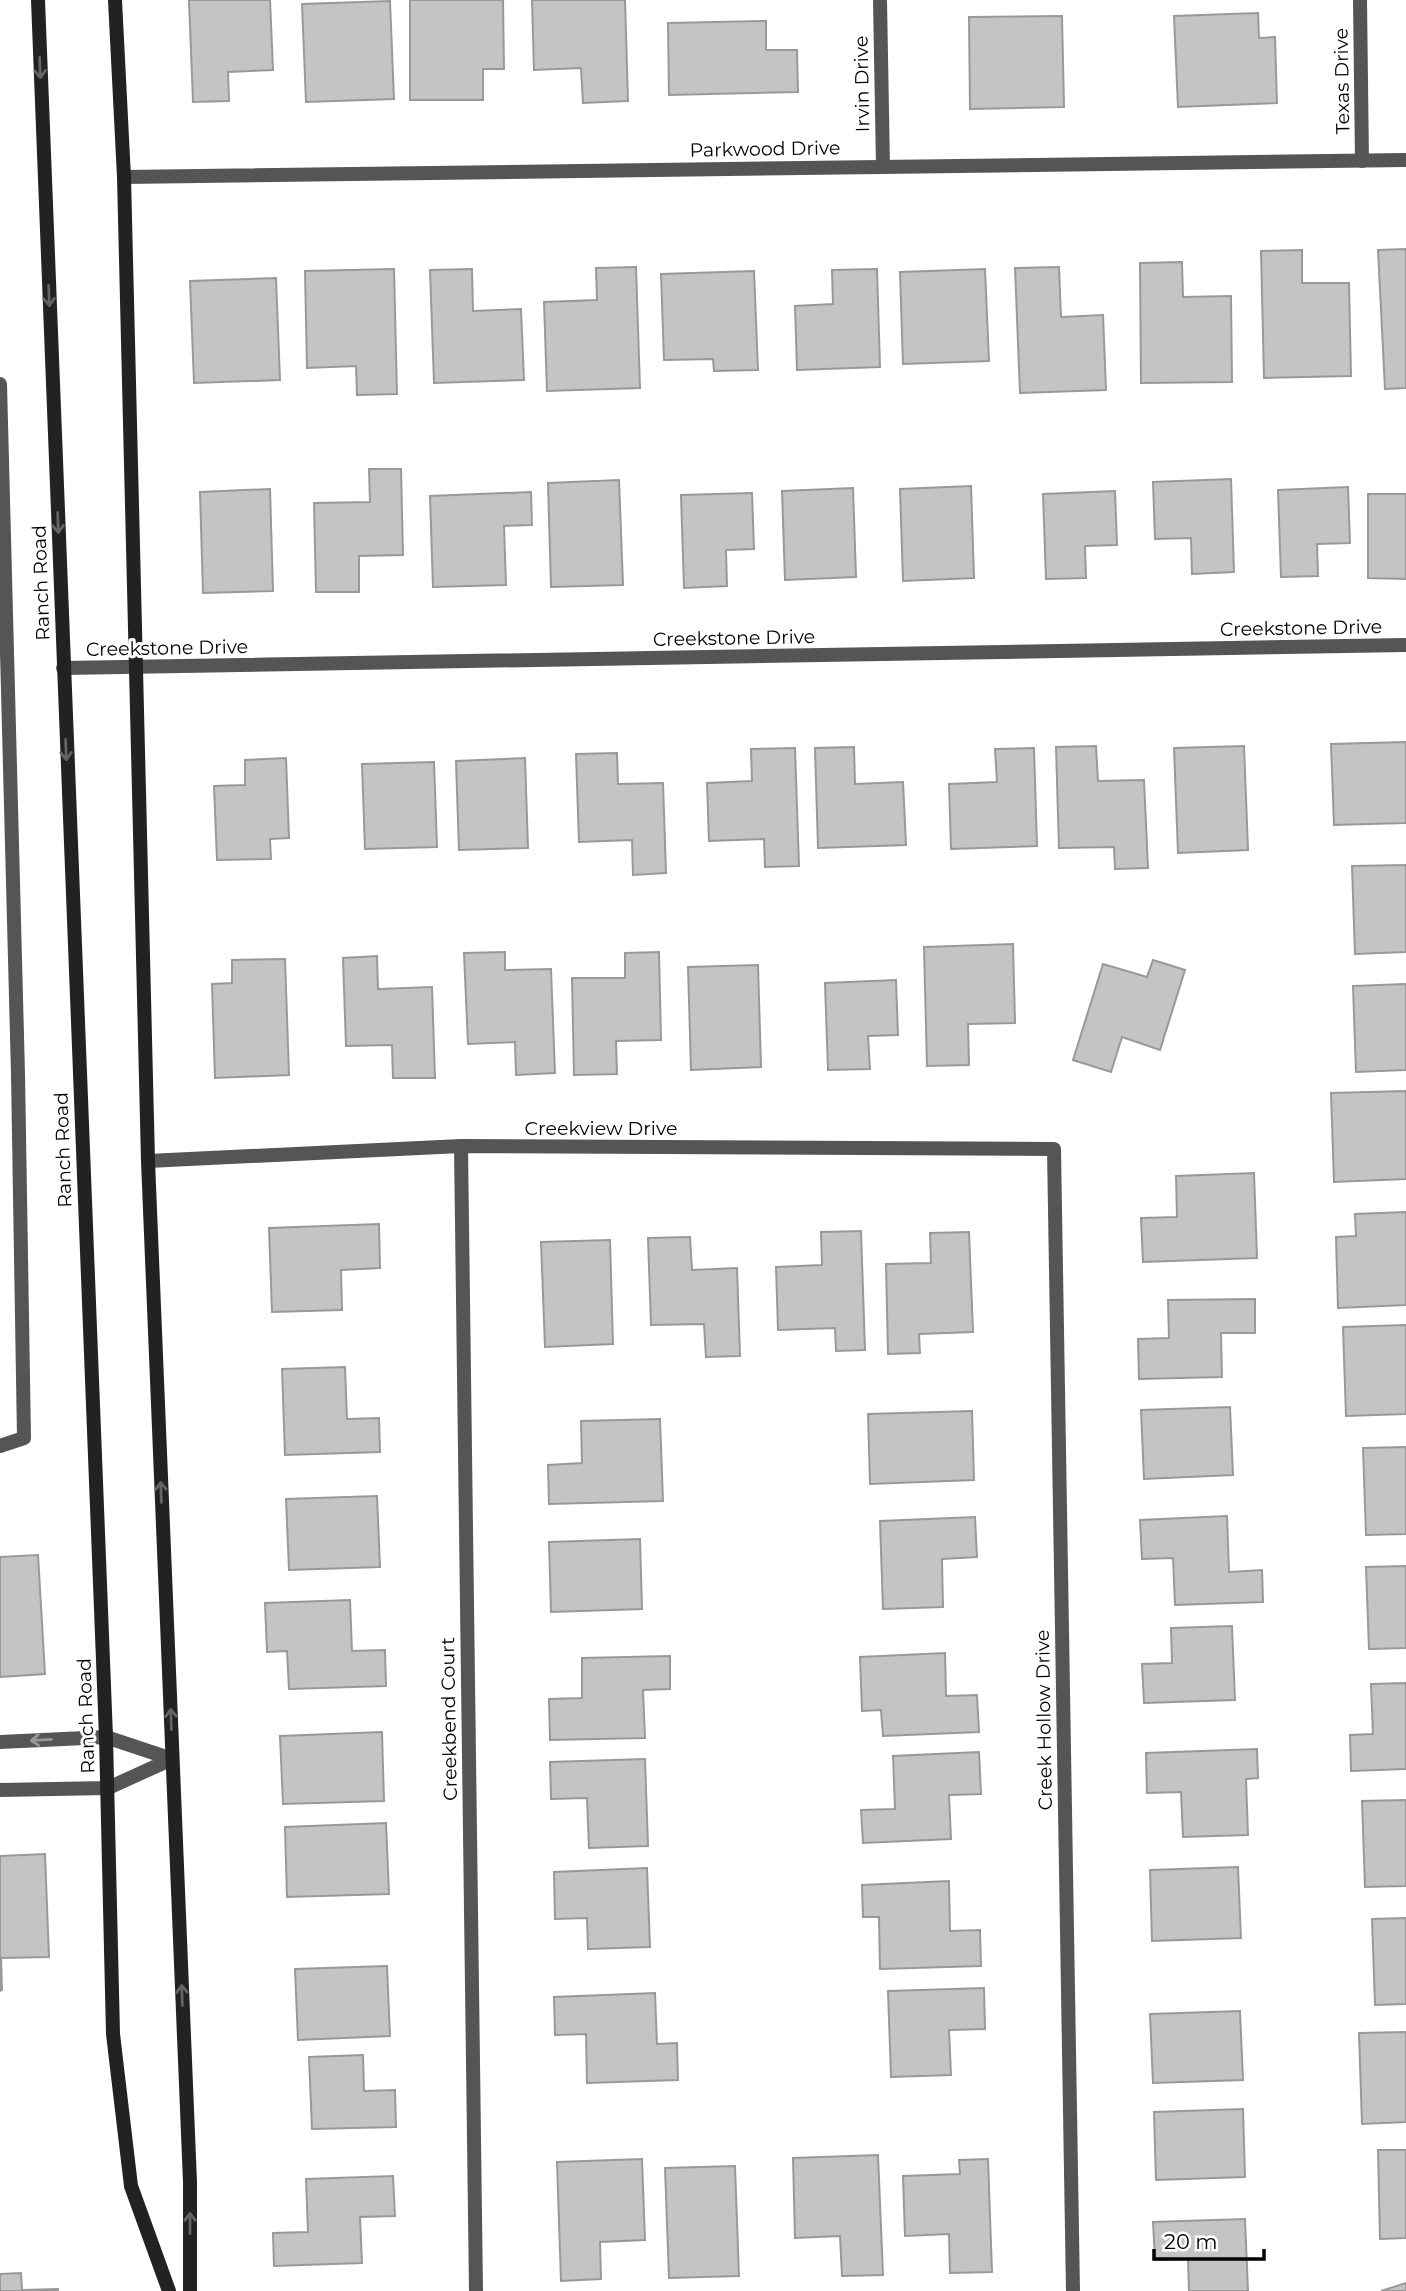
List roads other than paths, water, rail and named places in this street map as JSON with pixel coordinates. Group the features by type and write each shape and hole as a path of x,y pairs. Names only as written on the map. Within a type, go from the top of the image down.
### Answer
{"main road":[{"name":"Ranch Road","path":"38,0 108,1788 113,2034 131,2186 169,2291"},
{"path":"115,0 124,177 148,1161 190,2182 190,2291"}],"street":[{"name":"Irvin Drive","path":"880,0 883,167"},
{"name":"Texas Drive","path":"1360,0 1362,161"},
{"name":"Parkwood Drive","path":"124,177 1406,160"},
{"path":"0,384 18,1074 24,1438 0,1446"},
{"name":"Creekstone Drive","path":"63,668 1406,646"},
{"name":"Creekview Drive","path":"148,1161 461,1146 1054,1149"},
{"name":"Creekbend Court","path":"461,1146 475,2291"},
{"name":"Creek Hollow Drive","path":"1054,1149 1073,2291"},
{"path":"0,1742 106,1737 172,1759"},
{"path":"0,1790 108,1788 172,1759"}]}
